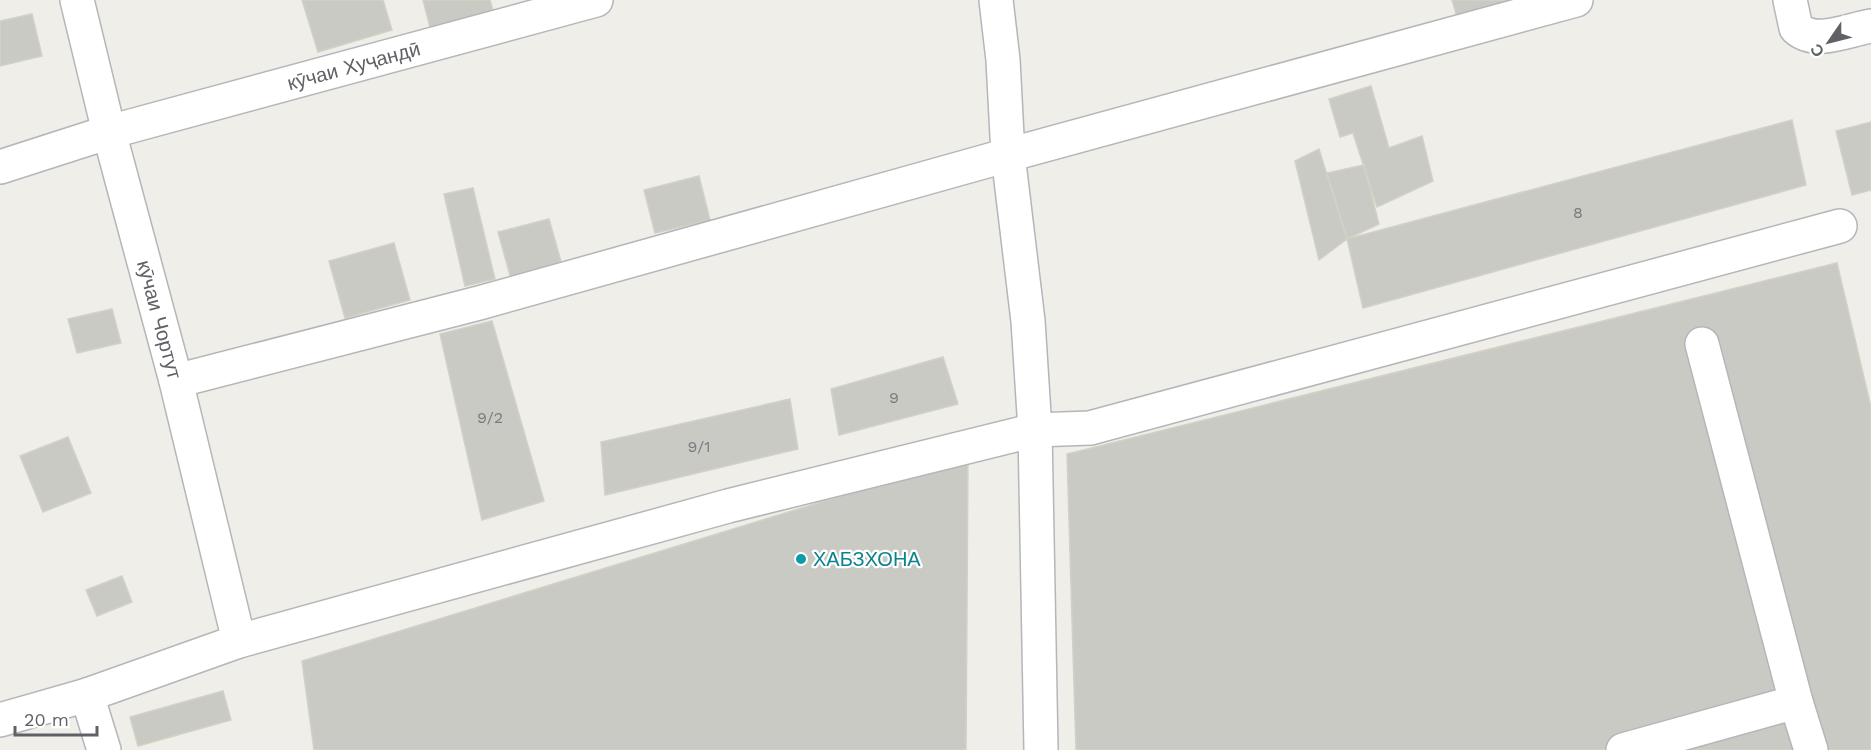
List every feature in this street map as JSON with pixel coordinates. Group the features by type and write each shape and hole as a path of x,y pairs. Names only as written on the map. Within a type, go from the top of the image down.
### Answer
{"street":[{"name":"кӯчаи Чортут","path":"77,0 109,132 176,381 238,641"},
{"name":"кӯчаи Хуҷандӣ","path":"0,167 109,132 596,0"},
{"path":"996,0 1003,60 1008,154 1028,321 1035,430 1041,750"},
{"path":"176,381 479,303 1008,154 1576,0"},
{"path":"1790,0 1796,28 1808,36 1821,36 1871,26"},
{"path":"0,720 87,695 238,641 728,506 1035,430 1090,428 1840,226"},
{"path":"1702,344 1796,702 1811,750"},
{"path":"87,695 104,750"},
{"path":"1623,750 1796,702"}],"building":[{"path":"302,0 383,0 392,30 318,52"},
{"path":"423,0 490,0 495,18 432,35"},
{"path":"1452,0 1548,0 1459,24"},
{"path":"32,14 42,56 0,66 0,21"},
{"path":"1371,86 1389,148 1422,136 1433,181 1377,207 1353,133 1340,137 1329,99"},
{"path":"1792,120 1806,185 1363,308 1347,239"},
{"path":"1871,122 1871,190 1852,195 1836,131"},
{"path":"1319,149 1347,239 1319,260 1295,161"},
{"path":"1364,165 1379,224 1347,239 1327,173"},
{"path":"699,176 710,220 655,233 644,190"},
{"path":"473,188 495,279 465,286 444,194"},
{"path":"549,219 562,265 511,279 498,232"},
{"path":"394,243 410,300 345,318 329,261"},
{"path":"1837,263 1871,407 1871,750 1076,750 1067,454"},
{"path":"112,309 121,343 77,353 68,319"},
{"path":"492,321 544,501 482,520 440,334"},
{"path":"943,357 958,404 839,435 831,389"},
{"path":"790,399 798,449 605,495 601,442"},
{"path":"68,437 91,493 43,512 20,456"},
{"name":"ХАБЗХОНА","path":"968,457 966,750 314,750 302,661"},
{"path":"122,576 132,602 97,616 86,590"},
{"path":"223,691 231,720 138,746 130,717"}],"place":[{"name":"ХАБЗХОНА","path":"801,559"}]}
